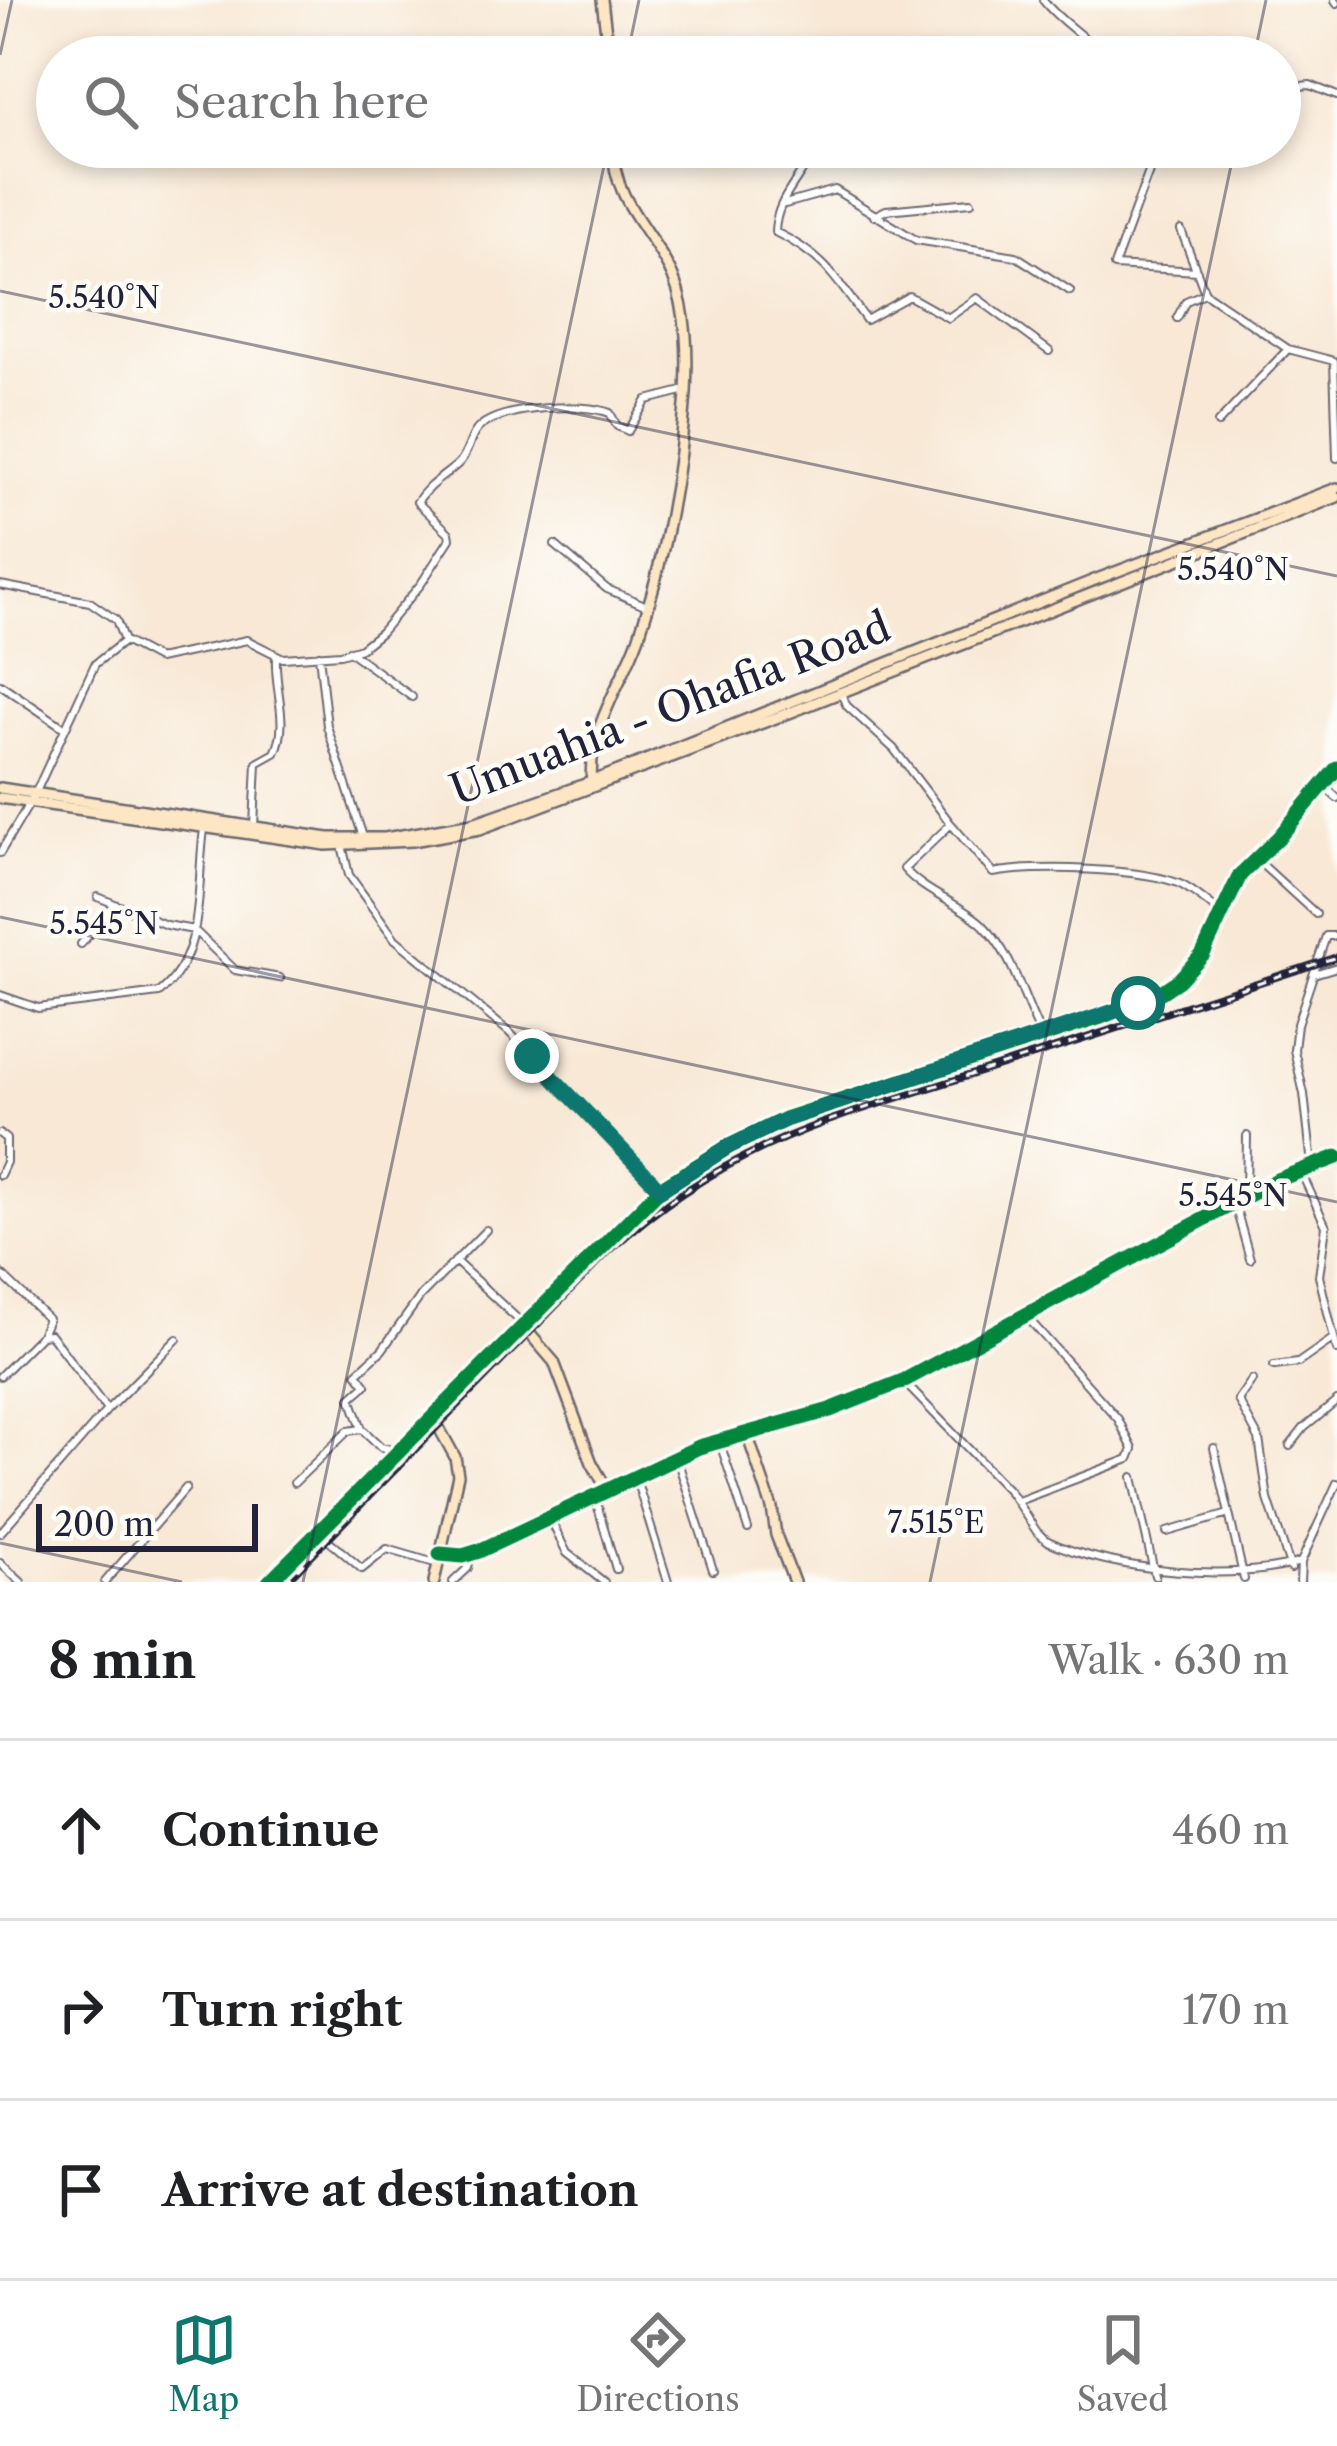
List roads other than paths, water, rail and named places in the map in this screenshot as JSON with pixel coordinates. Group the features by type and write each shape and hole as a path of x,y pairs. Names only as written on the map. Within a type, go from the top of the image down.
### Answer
{"street":[{"path":"602,0 606,36"},
{"path":"1045,0 1058,20 1084,36"},
{"path":"1301,86 1337,96"},
{"path":"592,784 593,750 647,606 666,523 686,390 685,323 679,294 671,272 622,194 617,168"},
{"path":"805,168 786,190 775,232 808,248 866,320 909,296 948,318 977,298 1049,351"},
{"path":"1151,168 1114,266 1197,271"},
{"path":"785,204 835,190 916,240 1016,256 1070,291"},
{"path":"874,216 886,210 971,202"},
{"path":"1180,230 1205,293 1288,349 1336,358 1337,458"},
{"path":"1177,318 1186,302 1205,293"},
{"path":"1218,423 1288,349"},
{"path":"0,585 90,602 116,620 124,641 158,659 248,640 276,657 361,648 382,632 450,539 417,502 433,481 462,460 481,425 502,415 588,407 605,410 617,426 628,430 647,400 686,390"},
{"name":"Umuahia - Ohafia Road","path":"0,788 204,830 342,845 412,841 480,829 1337,492"},
{"name":"Umuahia - Ohafia Road","path":"0,798 33,798 363,838 473,823 840,692 1301,505"},
{"path":"554,545 607,589 647,606"},
{"path":"0,854 33,798 94,664 124,641"},
{"path":"349,651 412,697"},
{"path":"319,655 327,726 363,838"},
{"path":"254,828 257,763 275,753 283,729 276,657"},
{"path":"0,684 63,727"},
{"path":"840,692 847,706 894,748 993,873 1067,867 1176,882 1220,913"},
{"path":"269,1582 661,1190 728,1147 785,1120 1138,1003 1179,980 1203,953 1231,889 1337,768"},
{"path":"1323,784 1337,798"},
{"path":"951,824 904,869 916,883 982,924 1020,976 1022,997 1041,1035"},
{"path":"0,995 38,1009 159,992 175,975 194,931 204,830"},
{"path":"342,845 349,874 395,939 509,1032 661,1190"},
{"path":"1255,858 1316,914"},
{"path":"98,898 194,931 235,970 280,978"},
{"path":"81,944 115,904"},
{"path":"1337,936 1324,940 1297,1024 1294,1050 1304,1094 1306,1167 1330,1242 1319,1276 1337,1350"},
{"path":"1317,973 1337,967"},
{"path":"0,1134 7,1139 0,1175"},
{"path":"1246,1199 1247,1136"},
{"path":"327,1539 362,1569 387,1549 439,1559 471,1553 676,1456 746,1431 830,1410 903,1381 1306,1167 1337,1157"},
{"path":"1235,1205 1250,1259"},
{"path":"397,1451 381,1447 362,1429 351,1398 366,1385 357,1373 382,1350 420,1297 486,1230"},
{"path":"455,1261 554,1362 592,1463 608,1491"},
{"path":"0,1273 48,1319 41,1335 0,1376"},
{"path":"1327,1312 1337,1314"},
{"path":"1018,1501 1130,1459 1133,1449 1118,1419 1026,1316"},
{"path":"41,1335 50,1334 107,1409"},
{"path":"1274,1366 1298,1363 1334,1338"},
{"path":"1,1536 107,1409 177,1339"},
{"path":"1252,1380 1238,1404 1258,1439 1268,1498 1291,1569"},
{"path":"903,1381 1018,1501 1048,1541 1155,1576 1244,1580 1291,1569 1301,1562"},
{"path":"1290,1446 1337,1401"},
{"path":"432,1415 455,1457 458,1475 434,1582"},
{"path":"294,1483 348,1431 362,1429"},
{"path":"746,1431 794,1582"},
{"path":"719,1440 748,1529"},
{"path":"1214,1448 1244,1580"},
{"path":"676,1456 713,1570"},
{"path":"635,1476 668,1582"},
{"path":"1133,1477 1155,1576"},
{"path":"1300,1582 1301,1562 1337,1483"},
{"path":"106,1582 186,1488"},
{"path":"596,1497 616,1569"},
{"path":"1167,1532 1229,1514"},
{"path":"549,1517 567,1552 604,1582"},
{"path":"453,1582 467,1568 471,1553"},
{"path":"0,1563 21,1582"}],"railway":[{"path":"285,1582 609,1251 699,1182 745,1156 841,1116 1337,957"}]}
